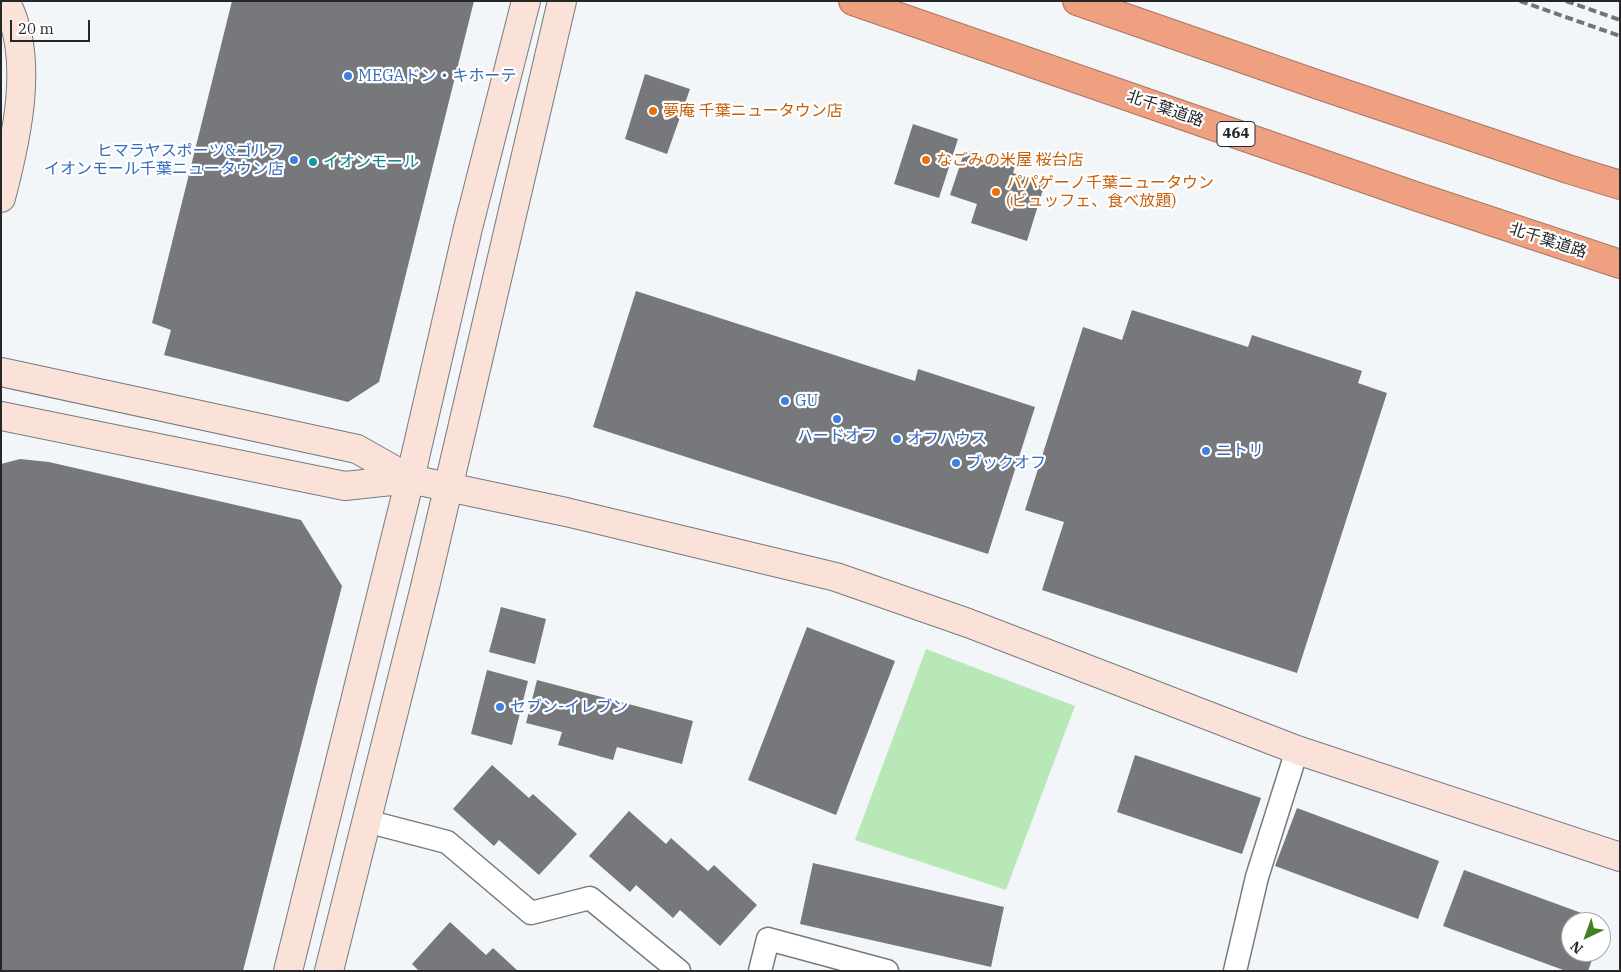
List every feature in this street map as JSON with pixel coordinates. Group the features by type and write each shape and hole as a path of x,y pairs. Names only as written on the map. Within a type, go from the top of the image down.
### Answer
{"highway":[{"name":"北千葉道路","path":"853,1 1415,196 1620,264"},
{"path":"1077,1 1313,83 1620,185"}],"street":[{"path":"1,198 11,162 21,97 20,48 11,11 5,1"},
{"path":"288,971 410,479 468,228 526,1"},
{"path":"329,971 425,587 562,1"},
{"path":"1,372 357,450 410,479 566,512 836,577 968,623 1297,750 1620,857"},
{"path":"1,416 345,486 410,479"},
{"path":"1235,971 1257,877 1297,750"},
{"path":"366,820 447,842 531,913 590,898 679,971"},
{"path":"760,971 768,938 887,971"}],"green space":[{"path":"926,649 1075,706 1006,890 855,840"}],"building":[{"name":"イオンモール","path":"232,1 474,1 379,382 348,402 164,355 171,330 152,323"},
{"path":"645,74 690,89 667,154 625,139"},
{"path":"913,124 958,139 939,198 894,184"},
{"path":"965,150 1015,166 1013,173 1045,183 1027,241 971,223 977,204 950,195"},
{"path":"636,291 915,381 918,369 1035,407 988,554 593,427"},
{"name":"ニトリ","path":"1132,310 1248,347 1252,335 1362,371 1358,383 1387,393 1297,673 1042,590 1064,522 1025,510 1083,327 1122,340"},
{"path":"20,459 49,462 301,520 342,586 243,971 1,971 1,464"},
{"path":"501,607 546,619 535,664 489,652"},
{"path":"807,627 895,661 836,815 748,780"},
{"name":"セブン-イレブン","path":"487,670 528,681 512,745 471,734"},
{"path":"537,680 693,721 682,764 617,747 613,760 558,745 562,732 526,723"},
{"path":"1135,755 1261,798 1242,854 1117,812"},
{"path":"492,765 529,798 533,794 577,834 539,875 499,840 494,846 453,809"},
{"path":"1297,808 1439,861 1418,919 1275,866"},
{"path":"629,811 666,844 671,838 708,871 714,865 757,905 720,946 680,910 673,918 636,885 630,892 589,856"},
{"path":"813,863 1004,907 991,967 800,924"},
{"path":"1464,870 1579,912 1561,912 1561,962 1591,962 1588,971 1566,971 1443,926"},
{"path":"450,922 486,955 493,948 518,971 419,971 412,964"}],"railway":[{"path":"1520,1 1620,36"},
{"path":"1566,1 1620,20"}],"place":[{"name":"MEGAドン・キホーテ","path":"348,76"},
{"name":"夢庵 千葉ニュータウン店","path":"653,111"},
{"name":"ヒマラヤスポーツ&ゴルフ イオンモール千葉ニュータウン店","path":"294,160"},
{"name":"なごみの米屋 桜台店","path":"926,160"},
{"name":"イオンモール","path":"313,162"},
{"name":"パパゲーノ千葉ニュータウン (ビュッフェ、食べ放題)","path":"996,192"},
{"name":"GU","path":"785,401"},
{"name":"ハードオフ","path":"837,419"},
{"name":"オフハウス","path":"897,439"},
{"name":"ニトリ","path":"1206,451"},
{"name":"ブックオフ","path":"956,463"},
{"name":"セブン-イレブン","path":"500,707"}]}
